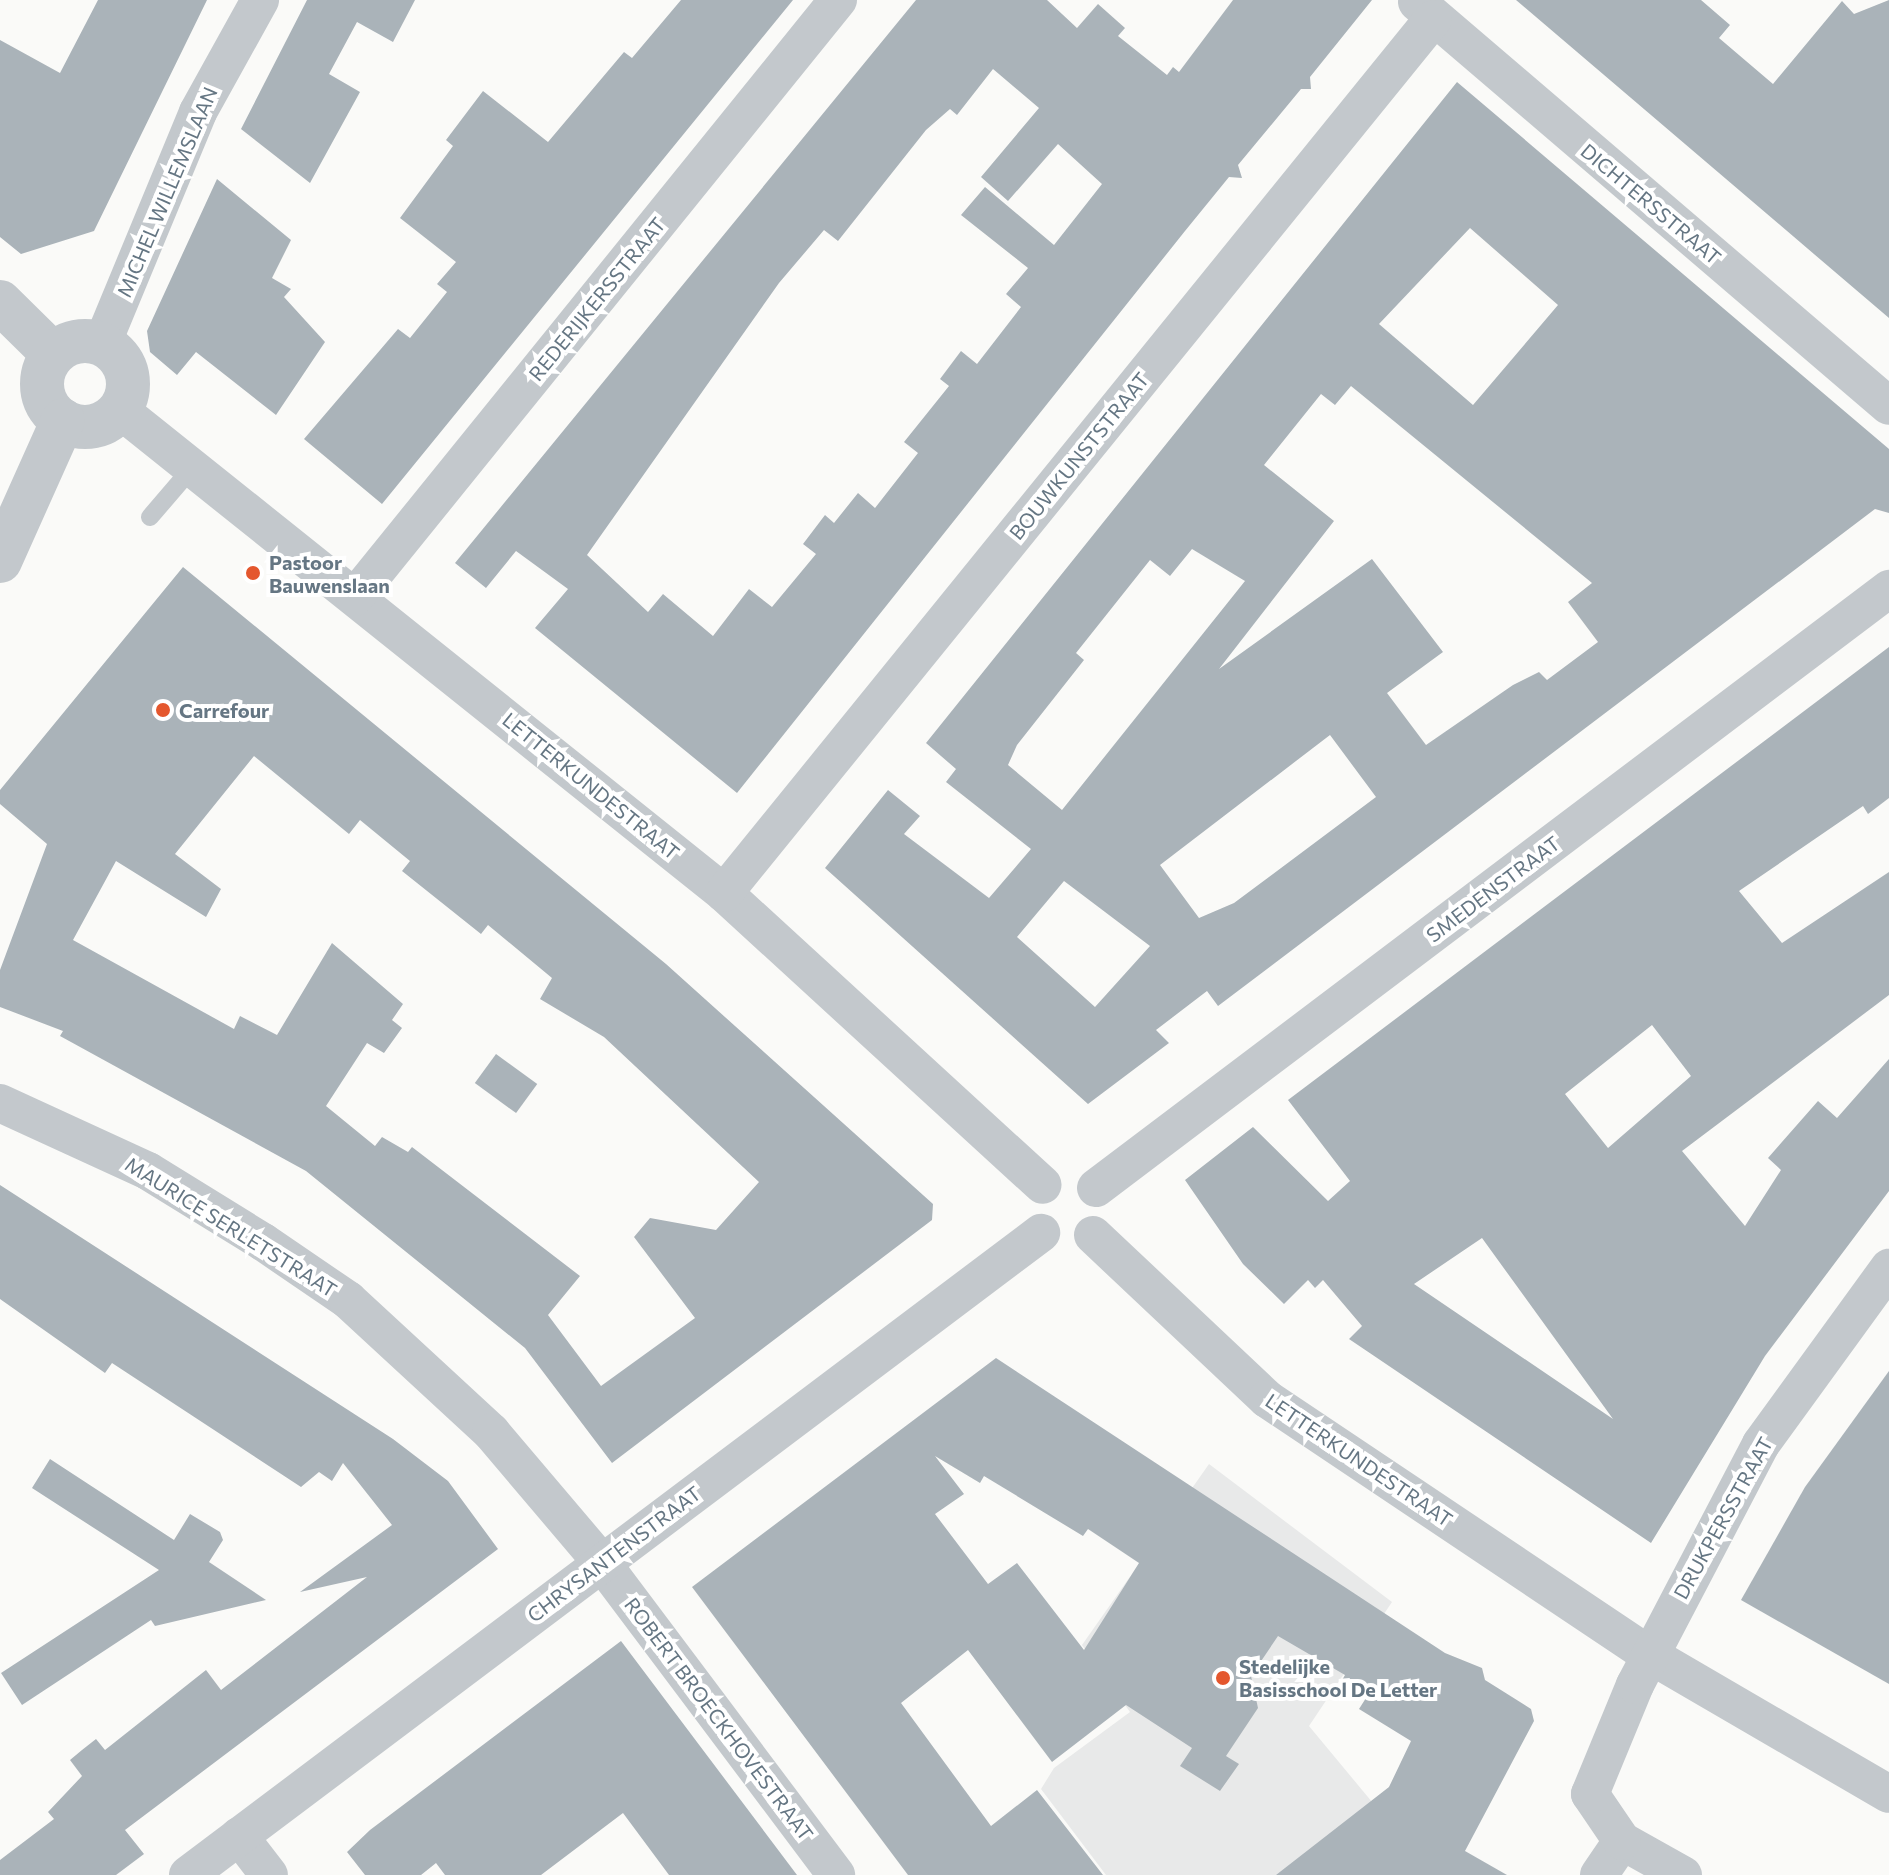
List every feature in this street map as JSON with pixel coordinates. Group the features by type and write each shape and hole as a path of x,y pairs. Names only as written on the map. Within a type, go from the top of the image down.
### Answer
{"street":[{"name":"MICHEL WILLEMSLAAN","path":"102,344 198,112 260,0"},
{"name":"REDERIJKERSSTRAAT","path":"355,597 838,0"},
{"name":"DICHTERSSTRAAT","path":"1424,10 1889,406"},
{"name":"BOUWKUNSTSTRAAT","path":"724,893 1424,10"},
{"path":"0,302 53,354"},
{"path":"76,341 102,344 127,372 120,410 96,426 63,420 45,401 42,384 53,354 76,341"},
{"name":"LETTERKUNDESTRAAT","path":"120,410 724,893 1043,1185"},
{"path":"0,561 63,420"},
{"name":"SMEDENSTRAAT","path":"1096,1188 1889,589"},
{"name":"MAURICE SERLETSTRAAT","path":"0,1103 148,1171 348,1300 491,1432 602,1563"},
{"path":"1070,1174 1096,1188 1103,1212 1093,1235 1070,1245 1041,1233 1033,1206 1043,1185 1070,1174"},
{"name":"CHRYSANTENSTRAAT","path":"188,1875 1041,1233"},
{"name":"LETTERKUNDESTRAAT","path":"1093,1235 1267,1399 1650,1655 1889,1794"},
{"name":"DRUKPERSSTRAAT","path":"1650,1655 1761,1444 1889,1268"},
{"name":"ROBERT BROECKHOVESTRAAT","path":"602,1563 836,1875"},
{"path":"1650,1655 1590,1794 1622,1841 1683,1875"},
{"path":"239,1836 269,1875"},
{"path":"1599,1875 1622,1841"}],"lane":[{"path":"150,517 192,468"}],"shaded area":[{"name":"Stedelijke Basisschool De Letter","path":"1209,1464 1392,1602 1309,1726 1421,1861 1403,1875 1106,1875 1041,1789 1054,1768 1130,1712 1082,1645"}],"building":[{"path":"98,0 207,0 94,231 21,254 0,237 0,40 60,73"},
{"path":"307,0 415,0 393,42 357,22 329,74 360,92 310,183 241,129"},
{"path":"681,0 793,0 382,504 304,439 398,329 410,338 447,292 437,284 456,262 400,218 453,146 446,140 483,91 548,142 624,52 632,58"},
{"path":"916,0 1047,0 1077,28 1098,4 1125,28 1118,36 1167,75 1173,67 1179,72 1233,0 1372,0 1310,77 1311,89 1301,89 1238,165 1242,178 1229,177 737,793 535,628 568,589 516,551 486,588 455,563","holes":["993,69 1039,108 981,177 1008,201 1058,144 1102,184 1054,245 985,187 961,215 1028,268 1006,294 1021,307 977,364 961,351 940,379 949,386 904,442 918,453 875,508 858,493 834,523 825,515 803,544 816,554 772,607 749,589 713,636 663,594 648,612 587,555 779,283 824,230 838,241 926,130 950,109 957,115"]},
{"path":"1516,0 1701,0 1730,25 1719,38 1773,84 1842,1 1854,14 1889,0 1889,318"},
{"path":"1457,82 1889,449 1889,513 1875,509 1218,1006 1207,991 1156,1030 1169,1043 1088,1104 825,868 888,790 920,816 904,834 989,898 1031,849 946,782 956,769 926,743","holes":["1470,228 1558,305 1473,405 1379,324","1351,386 1592,583 1568,602 1598,642 1547,680 1539,672 1513,685 1426,745 1387,693 1443,652 1372,559 1219,669 1334,521 1264,465 1321,394 1335,405","1192,549 1245,581 1062,810 1008,765 1017,745 1084,660 1076,653 1150,560 1170,576","1330,735 1376,797 1234,903 1199,918 1160,865","1064,881 1150,946 1095,1007 1017,937"]},
{"path":"217,179 291,240 272,278 291,289 284,297 325,342 276,415 196,352 177,375 150,352 147,331"},
{"path":"183,567 666,964 933,1204 932,1220 612,1463 525,1348 306,1171 60,1036 63,1031 0,1007 0,970 47,844 0,804 0,790","holes":["254,756 349,834 360,820 410,861 402,871 481,934 488,925 552,978 540,999 604,1037 759,1182 716,1230 650,1218 634,1237 695,1318 601,1386 548,1315 580,1276 412,1147 408,1152 382,1137 375,1146 326,1106 367,1043 384,1053 402,1028 392,1020 403,1004 332,943 277,1035 240,1016 234,1029 73,940 116,861 206,917 221,889 175,854"]},
{"path":"1889,647 1889,798 1868,814 1863,806 1739,891 1782,943 1889,872 1889,995 1682,1151 1745,1226 1781,1170 1768,1158 1818,1101 1837,1118 1889,1059 1889,1191 1765,1356 1651,1543 1349,1339 1362,1326 1323,1280 1315,1288 1308,1280 1284,1304 1243,1264 1185,1180 1253,1127 1328,1201 1350,1181 1288,1100","holes":["1652,1025 1691,1076 1608,1148 1565,1094","1482,1238 1613,1419 1414,1284"]},
{"path":"496,1054 537,1084 516,1113 475,1083"},
{"path":"0,1185 393,1439 448,1481 498,1549 125,1830 144,1854 116,1875 0,1875 0,1860 54,1819 48,1812 82,1776 70,1760 96,1739 105,1750 206,1670 221,1690 367,1577 300,1592 392,1525 343,1463 332,1481 319,1472 301,1487 112,1363 105,1373 0,1299"},
{"path":"996,1358 1445,1653 1482,1668 1485,1680 1531,1709 1534,1721 1465,1851 1507,1875 1276,1875 1389,1787 1411,1741 1359,1709 1366,1698 1341,1682 1345,1675 1278,1636 1251,1676 1258,1708 1226,1756 1239,1764 1220,1791 1180,1766 1192,1748 1126,1705 1052,1762 968,1650 901,1703 991,1826 1037,1790 1103,1875 908,1875 692,1587","holes":["935,1456 980,1483 984,1476 1083,1536 1088,1529 1139,1563 1084,1650 1017,1563 988,1584 935,1514 964,1494"]},
{"path":"1889,1371 1889,1684 1741,1600 1805,1487"},
{"path":"50,1459 174,1540 190,1514 220,1532 223,1540 209,1562 266,1600 155,1626 151,1620 22,1705 1,1673 159,1570 32,1488"},
{"path":"621,1641 797,1875 669,1875 623,1813 541,1875 445,1875 436,1863 421,1875 365,1875 347,1852 370,1830"}],"place":[{"name":"Pastoor Bauwenslaan","path":"253,573"},
{"name":"Carrefour","path":"163,710"},
{"name":"Stedelijke Basisschool De Letter","path":"1223,1678"}]}
